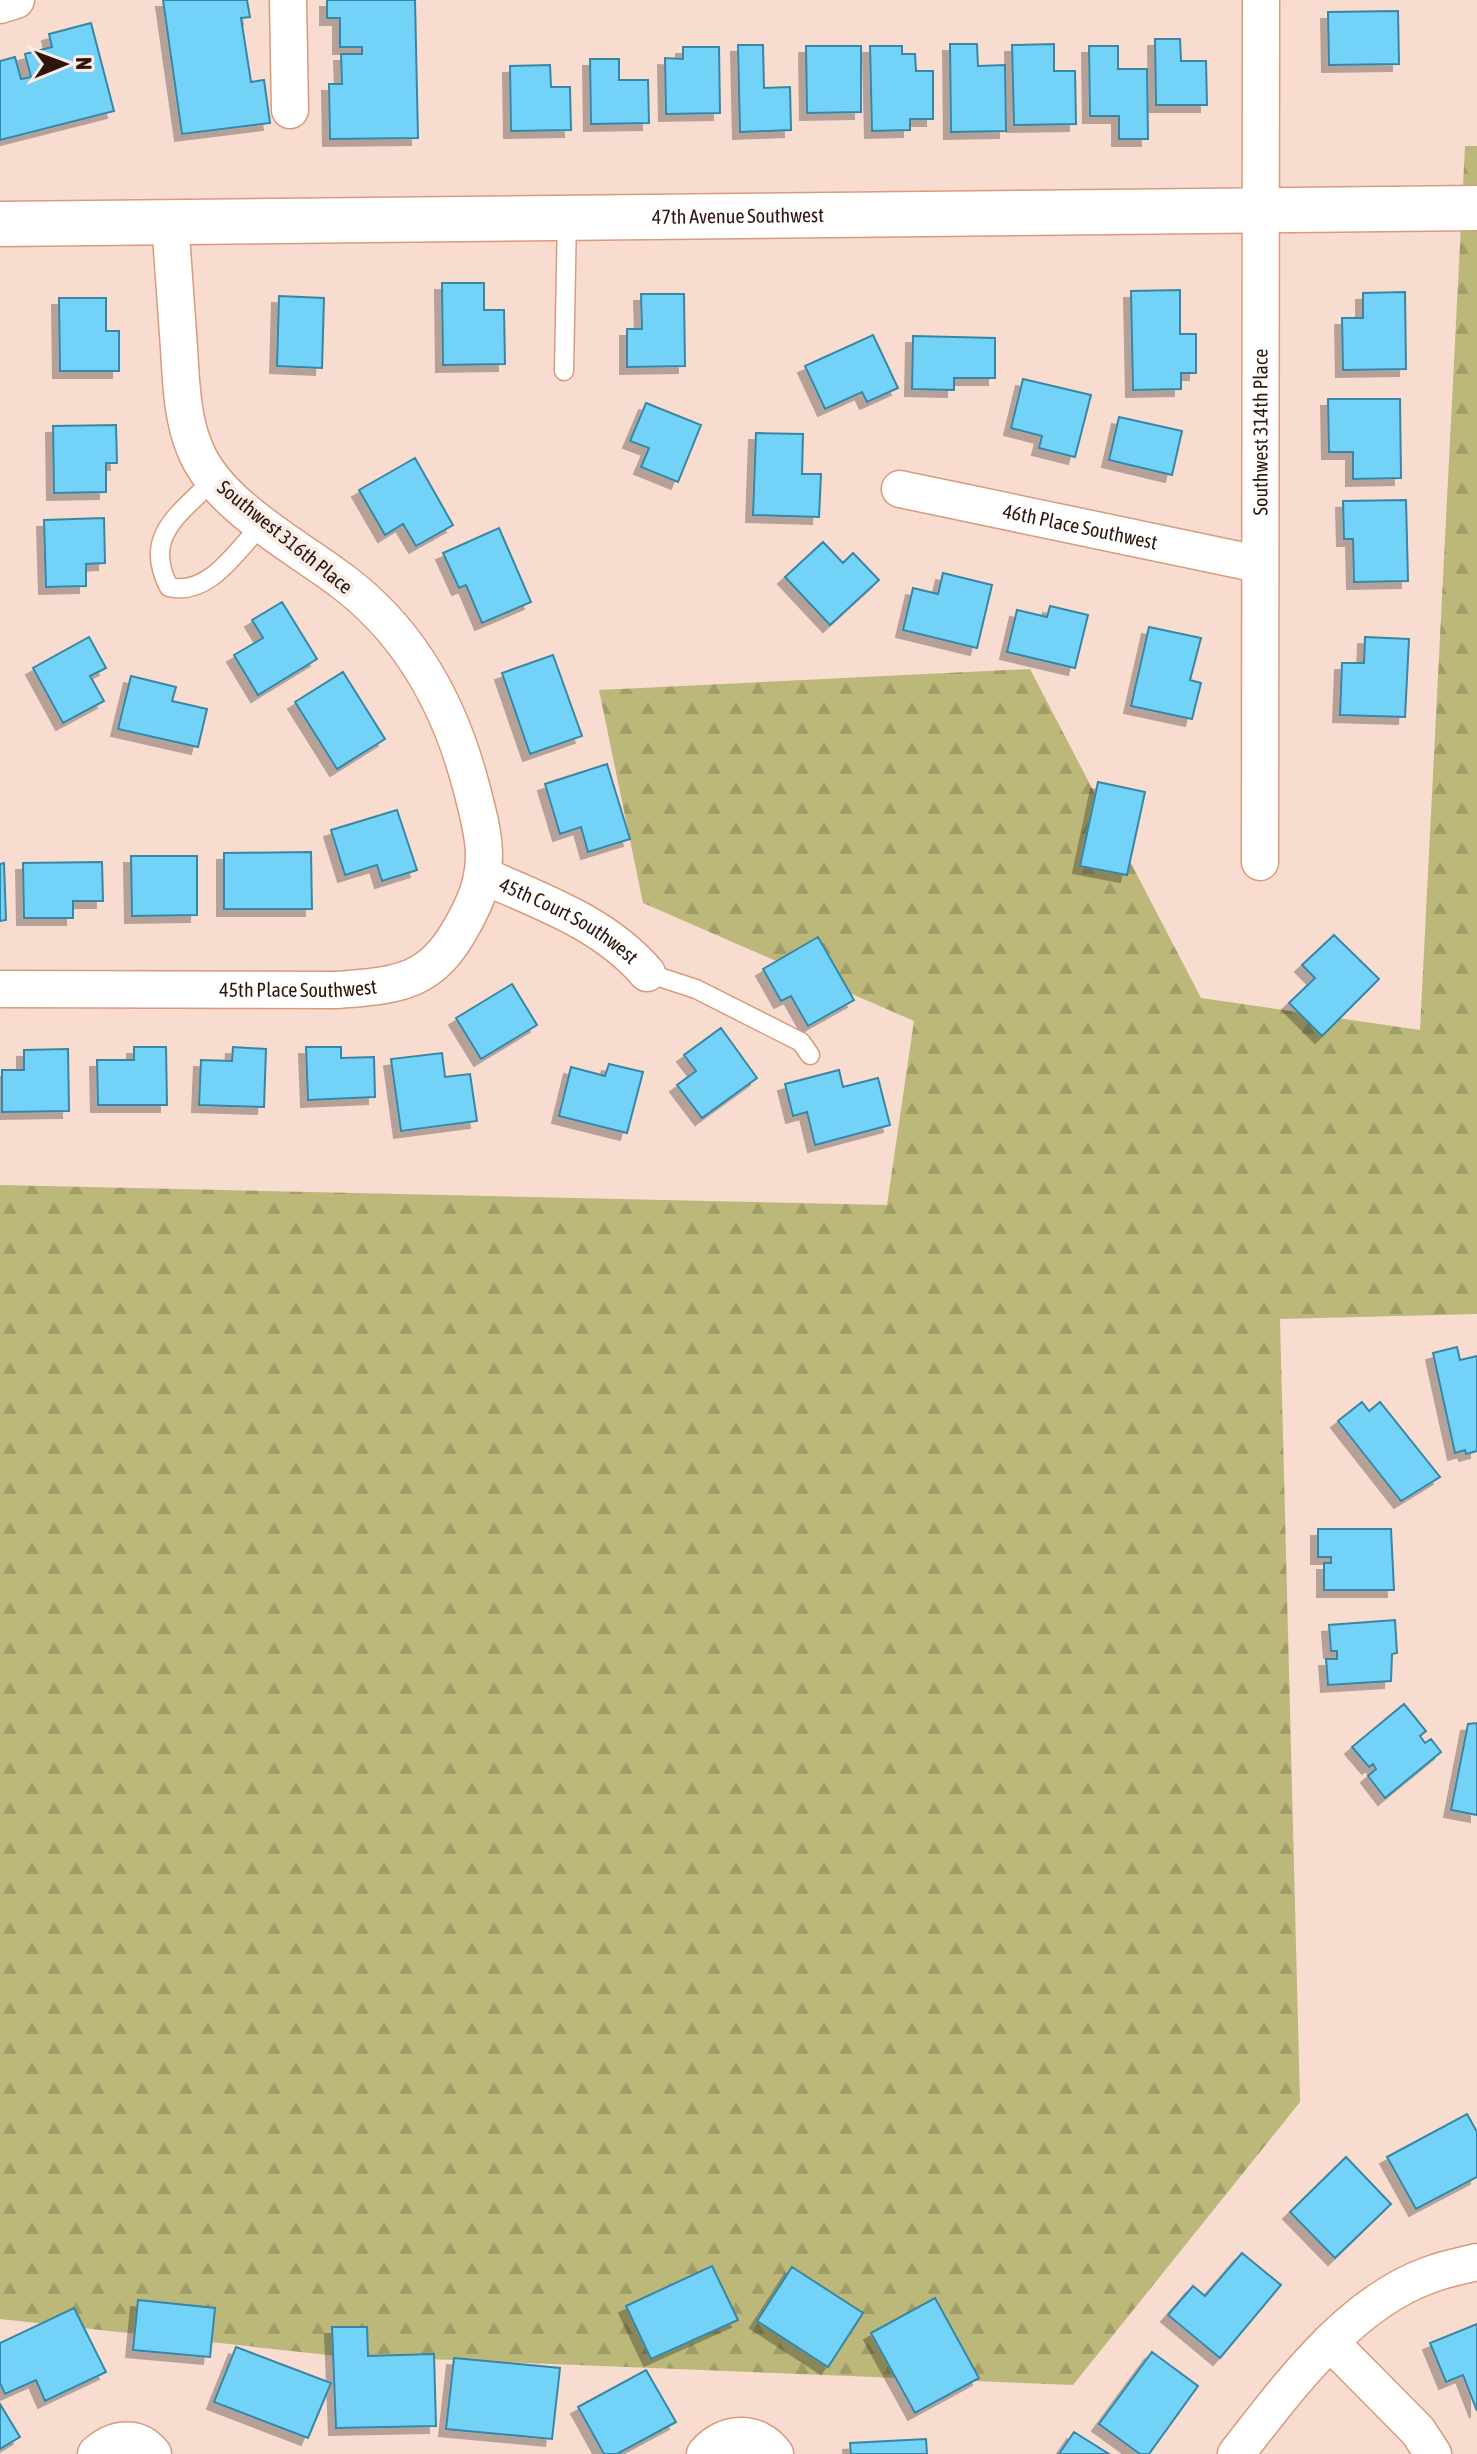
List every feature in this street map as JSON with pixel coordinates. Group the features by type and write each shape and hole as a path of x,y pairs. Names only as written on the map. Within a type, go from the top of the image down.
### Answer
{"main road":[{"name":"47th Avenue Southwest","path":"0,224 1477,208"}],"street":[{"path":"0,5 16,0"},
{"path":"288,0 290,110"},
{"name":"Southwest 314th Place","path":"1260,862 1261,0"},
{"name":"Southwest 316th Place","path":"170,221 187,420 195,450 213,480 263,523 346,583 410,649 436,688 464,760 481,824"},
{"name":"46th Place Southwest","path":"900,489 1258,564"},
{"name":"45th Place Southwest","path":"0,989 337,990 390,984 412,978 432,967 446,954 470,910 484,876 485,849 481,824"},
{"name":"45th Court Southwest","path":"484,876 583,921 610,937 630,952 647,973"},
{"path":"1236,2454 1301,2370 1388,2295 1428,2275 1477,2262"},
{"path":"1330,2342 1418,2431 1433,2454"},
{"path":"705,2454 723,2439 736,2435 762,2441 775,2454"},
{"path":"96,2454 122,2440 134,2440 153,2454"}],"lane":[{"path":"564,371 567,217"},
{"path":"213,480 167,528 158,548 160,569 169,587 184,590 202,585 263,523"},
{"path":"647,973 696,989 801,1042 810,1055"}],"green space":[{"path":"1465,146 1477,146 1477,1314 1280,1319 1300,2102 1073,2385 328,2355 0,2319 0,1185 887,1205 914,1021 643,903 599,690 1030,669 1201,998 1420,1030"}],"building":[{"path":"163,0 247,0 250,17 241,18 251,82 264,80 270,123 182,134"},
{"path":"327,0 415,0 418,138 330,139 329,84 342,84 341,54 362,54 362,47 340,47 340,18 327,18"},
{"path":"1398,11 1399,64 1329,65 1328,12"},
{"path":"91,23 114,111 0,140 0,61 15,57 21,79 31,77 25,54 52,47 49,34"},
{"path":"1155,39 1180,39 1181,61 1206,61 1207,105 1156,105"},
{"path":"950,44 977,44 978,66 1005,65 1006,131 951,132"},
{"path":"1054,44 1054,71 1075,71 1076,124 1014,125 1012,45"},
{"path":"738,45 763,45 764,88 790,87 791,130 740,132"},
{"path":"806,46 861,46 861,112 807,113"},
{"path":"870,46 902,46 902,54 915,54 916,71 933,71 933,119 910,119 910,130 872,131"},
{"path":"1089,46 1118,46 1118,69 1147,69 1148,139 1119,139 1119,116 1090,116"},
{"path":"683,47 719,47 720,113 666,114 665,58 683,59"},
{"path":"590,59 619,59 619,80 648,80 649,123 591,124"},
{"path":"550,65 551,87 570,87 571,130 511,131 510,66"},
{"path":"442,283 484,283 484,310 504,310 505,364 443,365"},
{"path":"1180,290 1180,334 1196,334 1196,373 1181,373 1181,389 1133,390 1131,291"},
{"path":"1405,292 1406,369 1343,370 1342,318 1363,318 1363,293"},
{"path":"641,294 684,294 685,366 627,367 627,329 642,329"},
{"path":"279,296 324,298 322,368 277,366"},
{"path":"59,298 106,298 106,331 119,331 119,371 60,371"},
{"path":"873,335 898,388 867,402 862,392 825,409 805,366"},
{"path":"913,336 995,338 995,378 954,378 954,390 912,389"},
{"path":"1023,379 1091,395 1075,457 1039,448 1042,436 1011,428"},
{"path":"1328,399 1400,399 1401,478 1353,479 1353,452 1329,452"},
{"path":"646,403 701,425 678,482 641,467 649,448 630,441"},
{"path":"1119,417 1182,431 1172,475 1109,460"},
{"path":"116,425 117,463 106,463 106,492 54,493 53,426"},
{"path":"756,433 803,434 802,474 821,474 819,517 753,515"},
{"path":"415,458 453,525 416,546 403,524 385,535 359,490"},
{"path":"1406,500 1408,581 1354,582 1353,539 1344,539 1343,501"},
{"path":"104,518 105,563 86,564 86,586 46,587 44,520"},
{"path":"499,528 531,602 482,623 466,585 459,588 443,553"},
{"path":"823,542 843,563 853,553 879,580 830,625 785,577"},
{"path":"943,573 992,585 977,648 903,630 913,588 938,594"},
{"path":"282,602 317,659 258,695 234,655 263,638 252,620"},
{"path":"1050,606 1088,615 1075,668 1007,652 1017,610 1047,617"},
{"path":"1149,627 1201,638 1190,680 1201,683 1192,719 1131,706"},
{"path":"89,637 106,668 90,676 104,701 63,723 33,668"},
{"path":"1365,637 1409,639 1405,717 1340,715 1342,663 1364,663"},
{"path":"553,655 582,736 530,754 502,673"},
{"path":"343,672 385,739 337,769 295,702"},
{"path":"131,676 176,687 172,701 207,709 198,747 118,729"},
{"path":"607,764 630,839 588,852 581,827 560,834 545,784"},
{"path":"1098,782 1145,792 1127,875 1080,866"},
{"path":"397,810 417,870 382,881 377,865 345,875 331,830"},
{"path":"311,852 312,909 224,909 224,853"},
{"path":"131,856 197,856 197,915 132,916"},
{"path":"102,862 103,901 73,901 73,918 24,918 23,863"},
{"path":"4,863 6,920 0,921 0,864"},
{"path":"1334,935 1379,979 1322,1036 1289,1003 1315,978 1302,965"},
{"path":"818,937 854,1000 808,1026 791,996 781,1001 763,969"},
{"path":"512,984 537,1025 481,1059 456,1018"},
{"path":"721,1028 757,1078 702,1118 677,1085 696,1071 684,1055"},
{"path":"134,1047 166,1047 167,1105 98,1105 97,1060 134,1060"},
{"path":"233,1047 266,1049 264,1107 199,1105 201,1060 232,1061"},
{"path":"306,1047 341,1047 341,1058 374,1057 375,1097 308,1100"},
{"path":"68,1049 69,1111 2,1112 2,1070 24,1070 24,1050"},
{"path":"442,1053 445,1077 470,1074 477,1121 401,1131 391,1059"},
{"path":"609,1064 643,1072 627,1133 559,1116 571,1067 605,1076"},
{"path":"839,1070 843,1087 878,1078 890,1125 815,1145 807,1112 793,1116 785,1084"},
{"path":"1457,1347 1460,1360 1477,1356 1477,1451 1466,1454 1465,1450 1455,1453 1433,1353"},
{"path":"1362,1402 1369,1411 1380,1402 1440,1477 1401,1501 1338,1421"},
{"path":"1318,1529 1391,1529 1394,1590 1324,1590 1324,1563 1331,1563 1331,1557 1318,1557"},
{"path":"1395,1620 1397,1653 1392,1654 1391,1681 1328,1685 1326,1659 1337,1659 1337,1651 1331,1651 1329,1625"},
{"path":"1404,1704 1426,1731 1420,1736 1425,1743 1431,1739 1441,1752 1385,1798 1368,1776 1376,1769 1373,1764 1369,1767 1352,1747"},
{"path":"1477,1723 1477,1815 1451,1810 1468,1724"},
{"path":"1467,2114 1477,2132 1477,2177 1416,2209 1387,2157"},
{"path":"1346,2157 1391,2204 1335,2258 1290,2212"},
{"path":"1242,2253 1281,2285 1220,2358 1168,2315 1193,2286 1205,2296"},
{"path":"712,2266 738,2320 651,2359 626,2306"},
{"path":"792,2267 863,2313 828,2367 757,2321"},
{"path":"935,2298 979,2378 915,2413 871,2333"},
{"path":"138,2300 215,2308 210,2357 133,2350"},
{"path":"74,2308 106,2372 45,2401 36,2380 5,2394 0,2383 0,2343"},
{"path":"1477,2324 1477,2411 1463,2375 1446,2382 1430,2343"},
{"path":"332,2327 367,2327 368,2356 434,2354 436,2426 336,2428"},
{"path":"236,2347 331,2383 308,2438 214,2402"},
{"path":"1152,2352 1198,2386 1149,2454 1140,2454 1099,2424"},
{"path":"454,2358 560,2368 552,2439 446,2429"},
{"path":"646,2370 676,2422 617,2454 604,2454 578,2407"},
{"path":"0,2404 20,2437 0,2449"},
{"path":"1074,2432 1109,2454 1059,2454"},
{"path":"926,2439 927,2454 851,2454 850,2443"}]}
